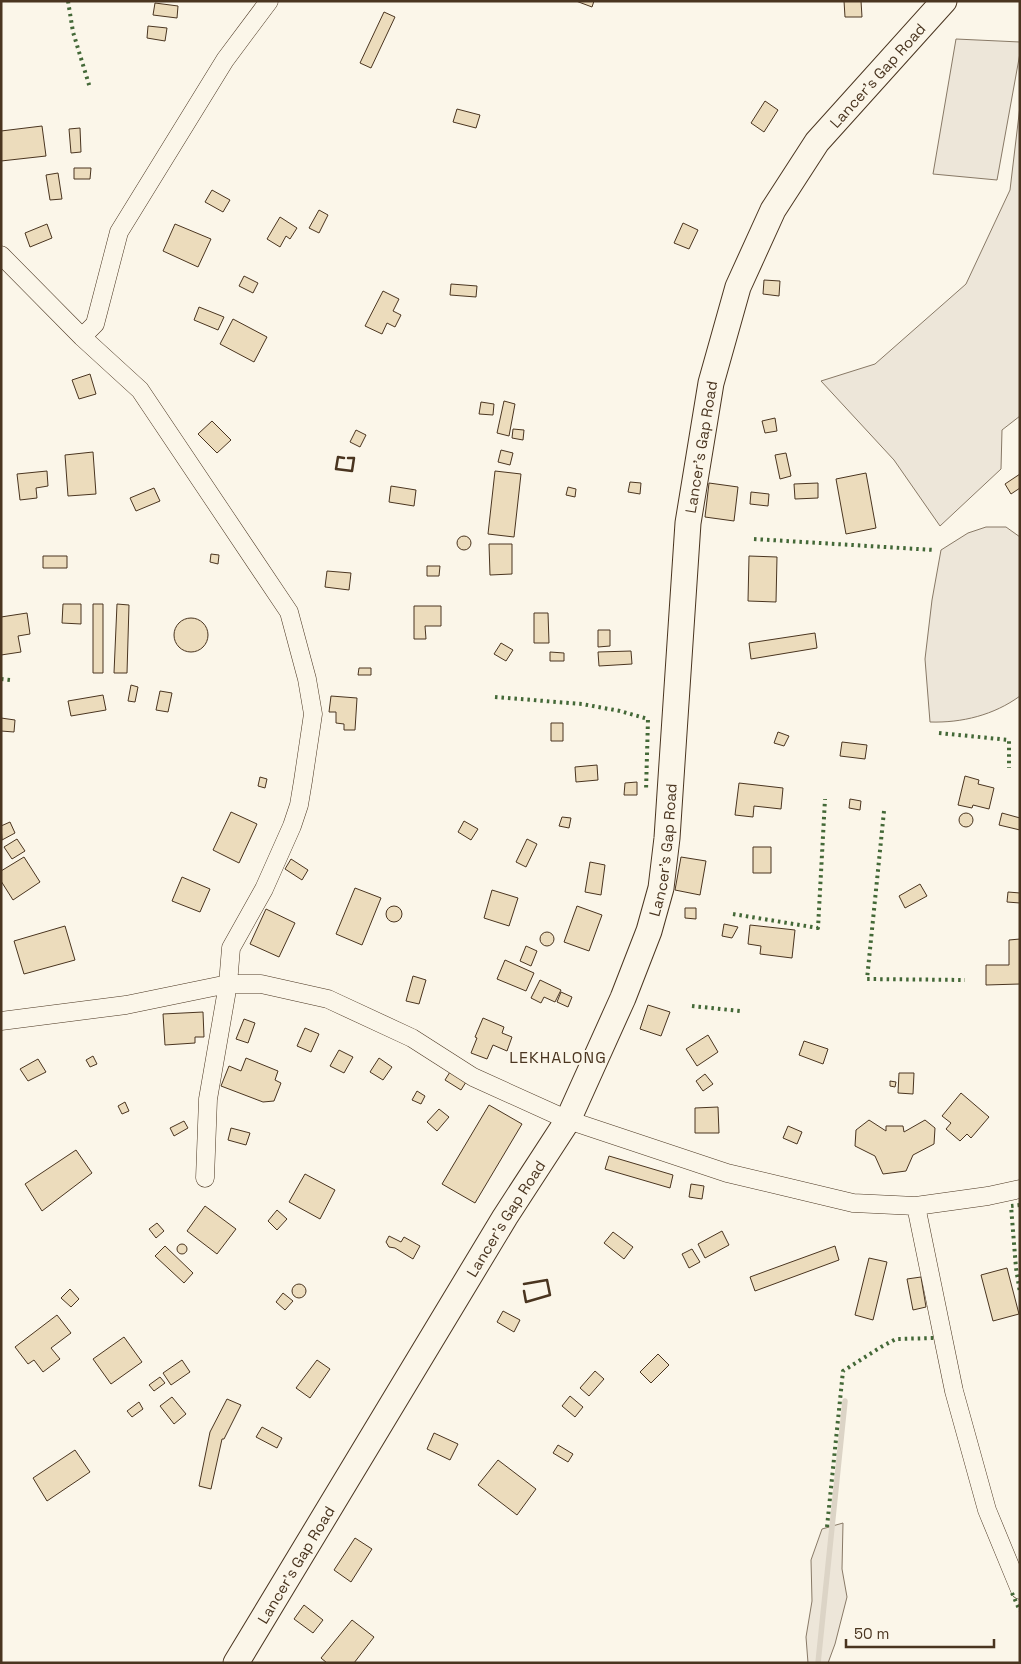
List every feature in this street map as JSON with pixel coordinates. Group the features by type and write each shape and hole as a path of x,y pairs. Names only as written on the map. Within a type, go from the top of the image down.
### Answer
{"main road":[{"name":"Lancer's Gap Road","path":"236,1663 505,1217 568,1120 623,998 649,931 660,888 668,829 688,523 711,383 738,287 773,210 817,142 944,1"}],"street":[{"path":"82,337 95,324 119,232 225,60 268,1"},
{"path":"1,255 82,337 140,390 289,612 307,679 313,714 299,805 292,826 264,889 231,948 228,984 208,1099 205,1178"},
{"path":"1,1021 126,1005 228,984 261,984 328,999 412,1038 473,1077 568,1120 727,1173 853,1203 916,1206 988,1196 1020,1189"},
{"path":"916,1206 942,1334 986,1510 1020,1590"}],"shaded area":[{"path":"956,39 1020,42 1020,53 997,180 933,174"},
{"path":"1020,106 1020,416 1002,430 1001,469 940,526 894,460 821,381 875,364 966,284 1010,190"},
{"path":"986,527 1006,527 1020,537 1020,696 989,713 954,721 930,722 925,659 932,600 941,550 968,533"},
{"path":"843,1523 842,1569 847,1597 828,1663 808,1663 806,1637 812,1601 811,1560 822,1529"}],"building":[{"path":"576,1 594,1 592,7"},
{"path":"844,1 861,1 862,17 845,17"},
{"path":"155,3 178,6 177,18 153,15"},
{"path":"384,12 395,17 371,68 360,63"},
{"path":"148,26 167,28 165,41 147,38"},
{"path":"765,101 778,110 764,132 751,123"},
{"path":"457,109 480,115 476,128 453,122"},
{"path":"42,126 46,156 1,161 1,131"},
{"path":"80,128 81,152 71,153 69,129"},
{"path":"74,168 91,168 90,179 74,179"},
{"path":"58,173 62,199 50,200 46,175"},
{"path":"212,190 230,200 223,212 205,202"},
{"path":"319,210 328,215 319,233 309,228"},
{"path":"280,217 297,228 290,239 286,236 280,247 267,239"},
{"path":"683,223 698,230 689,249 674,243"},
{"path":"47,224 52,238 30,247 25,233"},
{"path":"175,224 211,239 198,267 163,251"},
{"path":"244,276 258,283 253,293 239,286"},
{"path":"764,280 780,281 779,296 763,294"},
{"path":"451,284 477,286 476,297 450,295"},
{"path":"383,291 399,299 393,311 401,315 395,327 387,323 382,334 365,326"},
{"path":"199,307 224,317 218,330 194,320"},
{"path":"233,319 267,337 254,362 220,344"},
{"path":"90,374 96,394 79,399 72,380"},
{"path":"504,401 515,404 509,436 497,433"},
{"path":"481,402 494,404 493,415 479,414"},
{"path":"775,418 777,431 765,433 762,421"},
{"path":"212,421 231,440 217,453 198,434"},
{"path":"513,429 524,430 523,440 512,438"},
{"path":"356,430 366,435 360,447 350,442"},
{"path":"501,450 513,453 510,465 498,462"},
{"path":"93,452 96,494 68,496 65,455"},
{"path":"786,453 791,476 780,479 775,455"},
{"path":"47,471 48,486 36,488 37,498 20,500 17,474"},
{"path":"495,471 521,474 514,537 488,534"},
{"path":"866,473 876,528 846,534 836,479"},
{"path":"1020,474 1020,488 1011,494 1005,484"},
{"path":"630,482 641,483 640,494 628,492"},
{"path":"709,483 738,487 734,521 705,517"},
{"path":"818,483 818,498 795,499 794,484"},
{"path":"391,486 416,490 414,506 389,502"},
{"path":"568,487 576,489 575,497 566,495"},
{"path":"154,488 160,501 136,511 130,498"},
{"path":"751,492 769,494 768,506 750,504"},
{"path":"461,536 467,536 471,543 467,550 461,550 457,546 457,540"},
{"path":"489,544 512,544 512,574 490,575"},
{"path":"211,554 219,555 218,564 210,562"},
{"path":"43,556 67,556 67,568 43,568"},
{"path":"749,556 777,557 776,602 748,601"},
{"path":"427,566 440,566 439,576 427,576"},
{"path":"327,571 351,573 349,590 325,587"},
{"path":"63,604 81,604 81,624 62,623"},
{"path":"93,604 103,604 103,673 93,673"},
{"path":"117,604 129,605 127,673 114,673"},
{"path":"414,606 441,606 441,626 425,626 426,639 414,639"},
{"path":"27,613 30,634 18,636 21,652 1,655 1,617"},
{"path":"534,613 548,613 549,643 534,643"},
{"path":"191,618 198,619 203,623 207,628 207,642 203,647 198,651 191,652 184,651 179,647 175,642 174,635 175,628 179,623 184,619"},
{"path":"598,630 610,630 610,646 598,647"},
{"path":"815,633 817,648 751,659 749,643"},
{"path":"501,643 513,650 506,661 494,654"},
{"path":"631,651 632,664 599,666 598,652"},
{"path":"550,652 564,653 564,661 550,661"},
{"path":"359,668 371,668 371,675 358,675"},
{"path":"131,685 138,687 135,702 128,701"},
{"path":"160,691 172,693 168,712 156,710"},
{"path":"103,695 106,710 71,716 68,701"},
{"path":"331,696 357,698 355,730 344,730 344,724 336,723 336,712 329,712"},
{"path":"1,718 15,720 14,732 1,731"},
{"path":"551,723 563,723 563,741 551,741"},
{"path":"778,732 789,736 784,746 774,743"},
{"path":"842,742 867,745 865,759 840,756"},
{"path":"597,765 598,780 576,782 575,767"},
{"path":"965,776 979,780 978,784 994,788 989,809 973,805 972,808 958,805"},
{"path":"260,777 267,779 265,788 258,786"},
{"path":"637,782 637,795 624,795 625,783"},
{"path":"739,783 783,788 781,809 754,806 753,817 735,815"},
{"path":"850,799 861,801 860,810 849,808"},
{"path":"231,812 257,824 239,863 213,850"},
{"path":"963,813 969,813 973,820 969,827 963,827 959,823 959,817"},
{"path":"1002,813 1020,818 1020,830 999,825"},
{"path":"562,817 571,818 569,828 559,826"},
{"path":"464,821 478,829 471,840 458,832"},
{"path":"10,822 15,833 2,840 1,826"},
{"path":"17,839 25,851 12,859 4,847"},
{"path":"527,839 537,844 526,867 516,862"},
{"path":"753,847 771,847 771,873 753,873"},
{"path":"24,857 40,882 13,900 1,881 1,871"},
{"path":"681,857 706,861 700,895 675,890"},
{"path":"291,859 308,870 302,880 285,869"},
{"path":"590,862 605,865 601,895 585,892"},
{"path":"182,877 210,889 200,912 172,901"},
{"path":"920,884 927,896 905,908 899,896"},
{"path":"355,888 381,898 362,945 336,934"},
{"path":"492,890 518,898 509,926 484,918"},
{"path":"1008,892 1020,893 1020,903 1007,902"},
{"path":"394,906 402,914 394,922 386,914"},
{"path":"577,906 602,915 589,951 564,942"},
{"path":"685,908 696,908 696,919 685,918"},
{"path":"266,909 295,923 279,957 250,944"},
{"path":"724,924 738,927 732,938 722,936"},
{"path":"750,925 795,930 792,958 760,954 761,946 748,944"},
{"path":"65,926 75,960 24,974 14,941"},
{"path":"544,932 550,932 554,939 550,946 544,946 540,942 540,936"},
{"path":"1020,939 1020,984 986,985 986,965 1009,965 1009,940"},
{"path":"526,946 537,951 531,966 520,961"},
{"path":"505,960 534,973 526,991 497,979"},
{"path":"413,976 426,980 419,1004 406,1001"},
{"path":"540,980 561,990 555,1002 544,997 541,1003 531,998"},
{"path":"561,992 572,997 568,1007 557,1002"},
{"path":"648,1005 670,1012 661,1036 640,1029"},
{"path":"203,1012 204,1037 195,1037 195,1043 165,1045 163,1014"},
{"path":"483,1018 504,1027 502,1033 512,1037 507,1051 493,1045 487,1059 471,1053"},
{"path":"244,1019 255,1023 248,1043 236,1039"},
{"path":"305,1028 319,1034 311,1052 297,1046"},
{"path":"708,1035 718,1052 697,1066 686,1049"},
{"path":"804,1041 828,1049 823,1064 799,1055"},
{"path":"339,1050 353,1057 344,1073 330,1066"},
{"path":"93,1056 97,1064 90,1067 86,1060"},
{"path":"246,1058 278,1071 275,1080 281,1083 274,1101 263,1102 221,1086 229,1066 241,1071"},
{"path":"379,1058 392,1067 383,1080 370,1072"},
{"path":"38,1059 46,1072 28,1081 20,1069"},
{"path":"450,1072 466,1082 461,1090 445,1080"},
{"path":"899,1073 914,1073 913,1094 898,1093"},
{"path":"705,1074 713,1084 703,1091 696,1081"},
{"path":"890,1081 896,1082 895,1087 890,1086"},
{"path":"417,1091 425,1096 421,1104 412,1100"},
{"path":"961,1093 989,1117 971,1138 967,1134 960,1141 946,1129 951,1123 942,1116"},
{"path":"125,1102 129,1111 122,1114 118,1106"},
{"path":"489,1105 522,1124 475,1203 442,1184"},
{"path":"718,1107 719,1133 695,1133 695,1108"},
{"path":"439,1109 449,1117 437,1131 427,1122"},
{"path":"869,1120 886,1131 886,1126 903,1126 904,1132 925,1120 935,1128 934,1144 913,1155 906,1171 883,1174 875,1156 855,1146 856,1130"},
{"path":"184,1121 188,1128 174,1136 170,1128"},
{"path":"788,1126 802,1132 797,1144 783,1138"},
{"path":"231,1128 250,1133 246,1145 228,1140"},
{"path":"76,1150 92,1173 42,1211 25,1184"},
{"path":"609,1156 673,1175 670,1188 605,1169"},
{"path":"305,1174 335,1190 320,1219 289,1202"},
{"path":"691,1184 704,1186 702,1199 689,1197"},
{"path":"205,1206 236,1229 217,1254 187,1231"},
{"path":"277,1210 287,1219 277,1230 268,1221"},
{"path":"157,1223 164,1231 156,1238 149,1229"},
{"path":"722,1231 729,1245 705,1258 698,1244"},
{"path":"613,1232 633,1247 624,1259 604,1243"},
{"path":"389,1236 401,1242 404,1237 420,1246 413,1259 395,1248 389,1247 386,1242"},
{"path":"180,1244 184,1244 187,1249 186,1253 180,1254 177,1251 177,1247"},
{"path":"165,1246 193,1273 184,1283 155,1256"},
{"path":"835,1246 839,1260 755,1291 750,1277"},
{"path":"692,1249 700,1262 689,1268 682,1254"},
{"path":"869,1258 887,1262 873,1320 855,1315"},
{"path":"1007,1268 1019,1314 993,1321 981,1275"},
{"path":"921,1277 926,1307 913,1310 907,1279"},
{"path":"299,1284 304,1286 306,1291 304,1296 299,1298 294,1296 292,1291 294,1286"},
{"path":"70,1289 79,1299 71,1307 61,1298"},
{"path":"283,1293 293,1301 285,1310 276,1302"},
{"path":"503,1311 520,1320 514,1332 497,1322"},
{"path":"57,1315 71,1333 51,1348 60,1359 43,1372 34,1360 28,1364 15,1347"},
{"path":"124,1337 142,1362 111,1384 93,1359"},
{"path":"658,1354 669,1365 651,1383 640,1372"},
{"path":"182,1360 190,1372 171,1385 163,1373"},
{"path":"317,1360 330,1369 310,1398 296,1388"},
{"path":"595,1371 604,1379 589,1396 580,1388"},
{"path":"160,1377 165,1383 154,1391 149,1385"},
{"path":"570,1396 583,1407 575,1417 562,1406"},
{"path":"172,1397 186,1414 174,1424 160,1406"},
{"path":"227,1399 241,1405 224,1439 222,1439 211,1489 199,1486 210,1432"},
{"path":"139,1402 143,1409 132,1417 127,1411"},
{"path":"262,1427 282,1438 277,1448 256,1437"},
{"path":"434,1433 458,1444 450,1460 427,1449"},
{"path":"558,1445 573,1454 568,1462 553,1453"},
{"path":"75,1450 90,1472 47,1501 33,1478"},
{"path":"498,1460 536,1489 517,1515 478,1485"},
{"path":"355,1538 372,1549 351,1582 334,1570"},
{"path":"304,1605 323,1620 313,1633 294,1619"},
{"path":"352,1620 374,1637 354,1663 327,1663 321,1658"}],"waterway":[{"path":"818,1663 845,1401"}],"hedge":[{"path":"68,1 73,32 90,88"},
{"path":"754,539 934,550"},
{"path":"1,679 10,680"},
{"path":"495,697 582,704 620,711 648,719 646,791"},
{"path":"939,733 1009,740 1009,768"},
{"path":"733,914 818,928 825,799"},
{"path":"884,811 867,979 965,980"},
{"path":"692,1006 740,1011"},
{"path":"1020,1205 1011,1206 1020,1293"},
{"path":"827,1527 843,1371 896,1339 935,1338 936,1340"},
{"path":"1012,1593 1020,1611"}],"wall":[{"path":"344,458 338,457 336,469 352,471 354,458 348,458"},
{"path":"524,1284 547,1280 550,1295 526,1302 524,1291"}],"district":[{"name":"LEKHALONG","path":"558,1057"}]}
